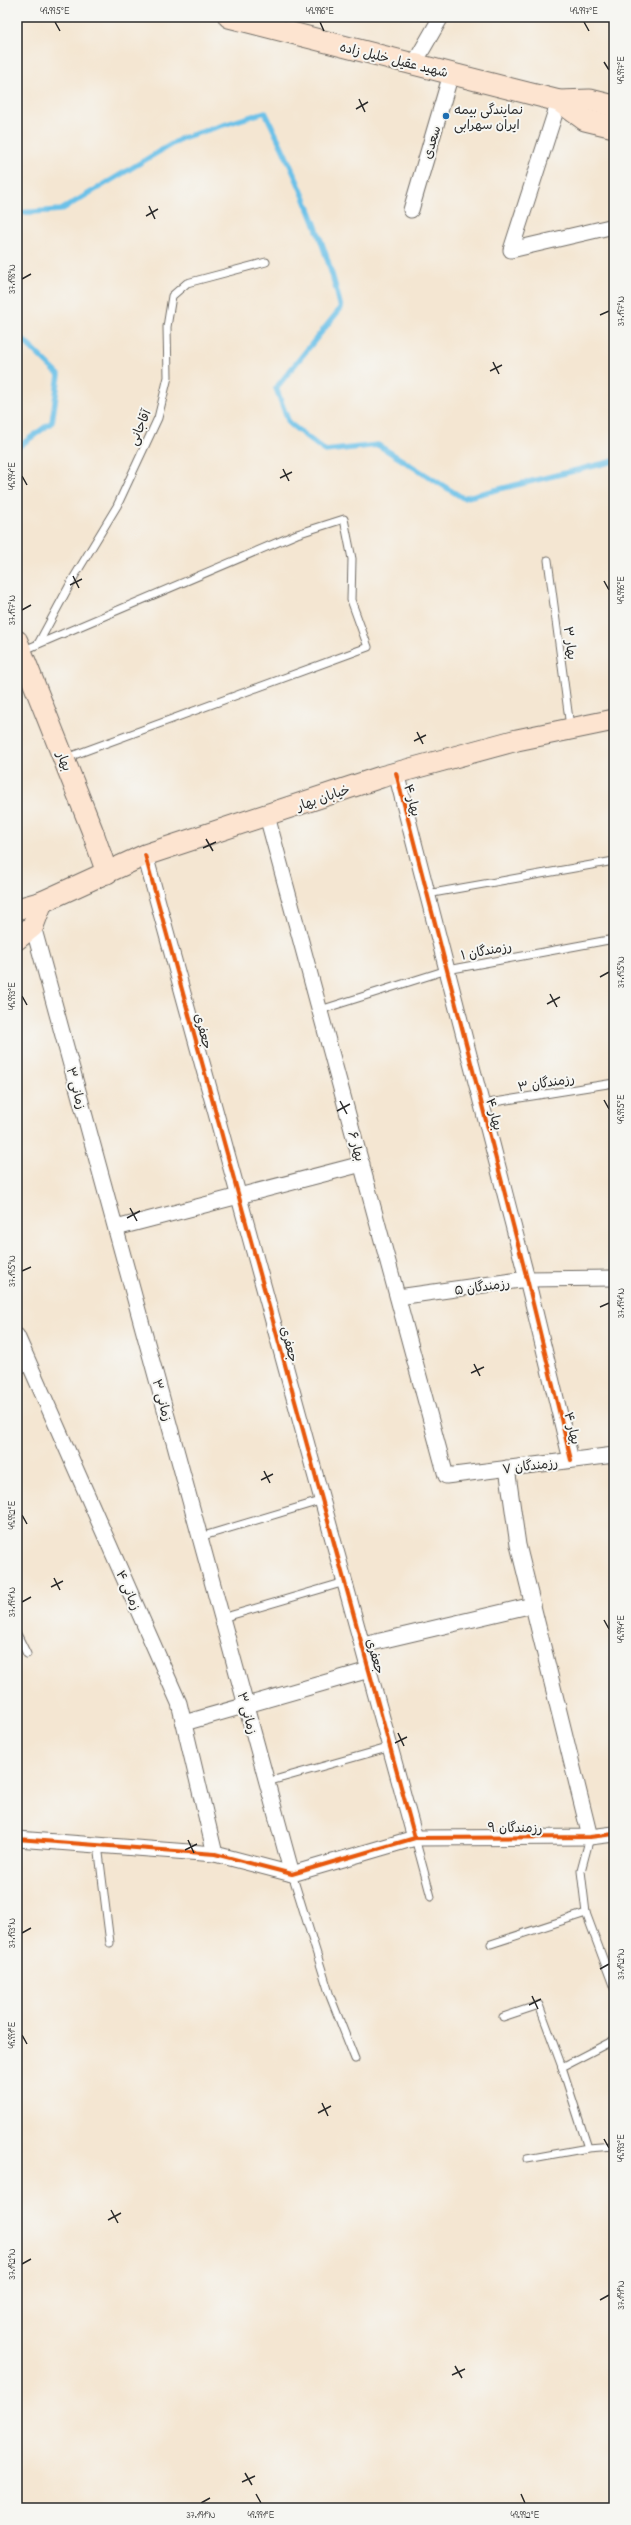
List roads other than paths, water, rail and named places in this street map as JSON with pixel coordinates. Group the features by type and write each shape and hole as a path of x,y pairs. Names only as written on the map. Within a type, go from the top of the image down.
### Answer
{"street":[{"name":"شهید عقیل خلیل زاده","path":"229,17 290,24 414,64 559,101 590,100 614,106"},
{"path":"414,64 441,17"},
{"name":"سعدی","path":"411,210 451,74"},
{"name":"شهید عقیل خلیل زاده","path":"559,101 585,120 614,127"},
{"path":"559,101 512,250 614,226"},
{"name":"بهار","path":"23,645 107,873"},
{"name":"خیابان بهار","path":"17,909 42,902 145,856 396,773 517,740 614,720"},
{"name":"بهار ۴","path":"396,773 527,1279 571,1460"},
{"name":"بهار ۶","path":"267,816 446,1476"},
{"name":"جعفری","path":"145,856 415,1838"},
{"path":"17,939 33,926 42,902"},
{"name":"زمانی ۳","path":"33,926 292,1874"},
{"path":"116,1228 362,1164"},
{"name":"رزمندگان ۵","path":"398,1298 527,1279 614,1278"},
{"name":"زمانی ۴","path":"17,1336 179,1703 215,1854"},
{"name":"رزمندگان ۷","path":"446,1476 614,1454"},
{"path":"507,1468 518,1545 590,1837"},
{"path":"362,1646 533,1605"},
{"path":"184,1723 370,1670"},
{"name":"رزمندگان ۹","path":"292,1874 415,1838 590,1837 614,1834"},
{"path":"17,1839 215,1854 292,1874"}],"lane":[{"name":"آقاجانی","path":"23,645 74,577 117,506 158,418 168,377 167,327 172,296 187,283 266,262"},
{"path":"23,645 297,534 344,519 352,559 352,600 368,647 64,759"},
{"name":"بهار ۳","path":"548,560 570,729"},
{"path":"427,894 614,861"},
{"name":"رزمندگان ۱","path":"320,1010 447,970 614,939"},
{"name":"رزمندگان ۳","path":"482,1104 614,1083"},
{"path":"200,1536 323,1500"},
{"path":"222,1618 345,1582"},
{"path":"17,1634 27,1654"},
{"path":"267,1782 390,1747"},
{"path":"590,1837 581,1871 586,1913 612,1976 614,1988"},
{"path":"415,1838 431,1897"},
{"path":"98,1845 110,1943"},
{"path":"292,1874 330,1996 355,2059"},
{"path":"491,1944 586,1913"},
{"path":"503,2017 539,2005 562,2067 588,2148"},
{"path":"562,2067 614,2040"},
{"path":"527,2159 588,2148 614,2146"}],"waterway":[{"path":"17,213 61,210 182,138 265,112 309,208 327,258 341,308 276,388 289,423 325,451 378,445 463,498 614,461"},
{"path":"17,334 59,375 52,422 17,448"}],"place":[{"name":"نمایندگی بیمه ایران سهرابی","path":"446,116"}]}
